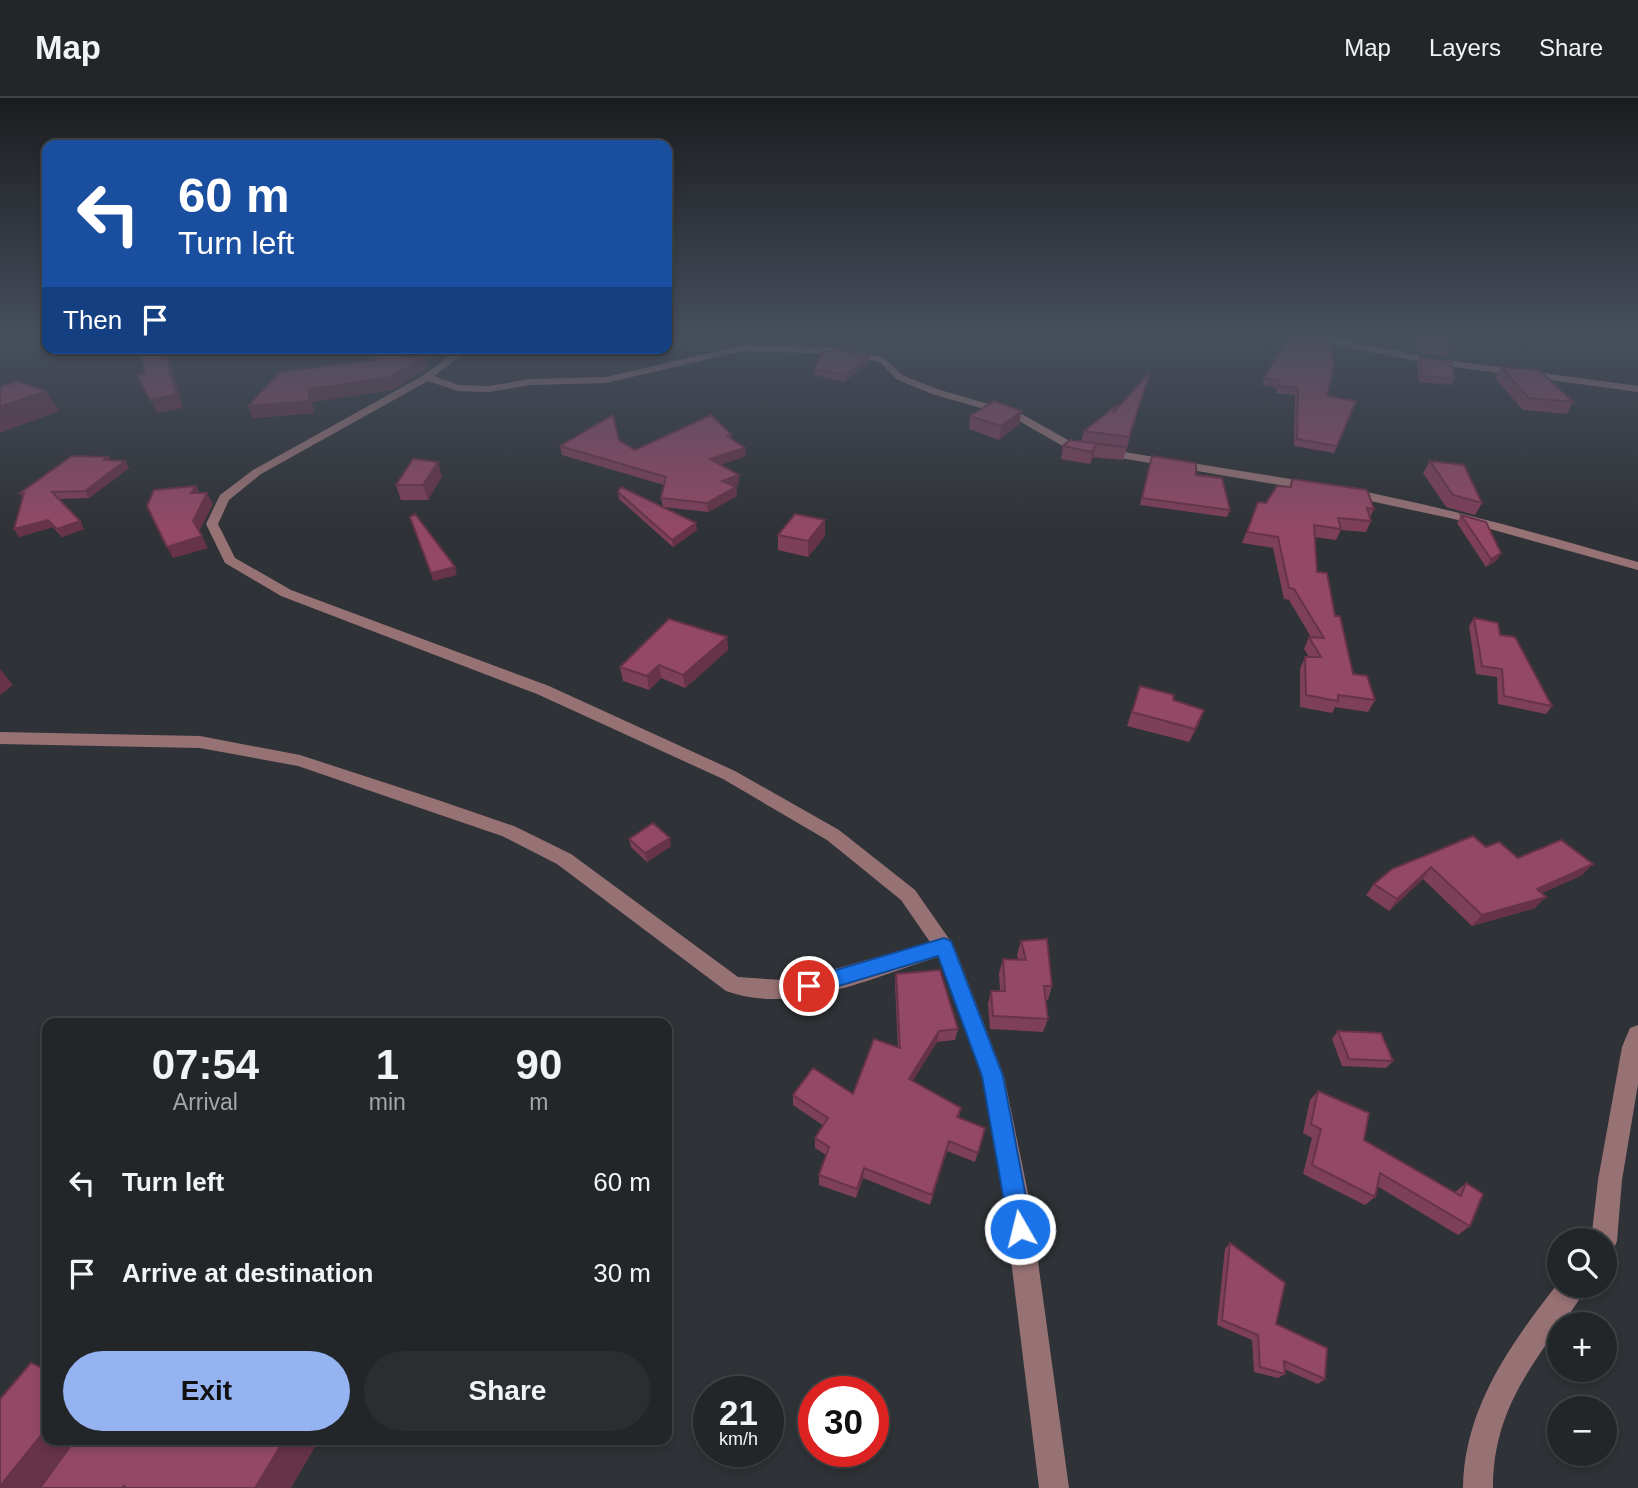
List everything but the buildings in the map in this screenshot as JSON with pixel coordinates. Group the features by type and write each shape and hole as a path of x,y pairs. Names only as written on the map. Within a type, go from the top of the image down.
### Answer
{"street":[{"path":"384,401 257,472 224,498 212,524 230,560 286,593 543,690 729,775 833,835 908,895 944,946 993,1076 1017,1203 1054,1488"},
{"path":"967,401 1016,415 1072,447 1172,461 1410,504 1638,566"},
{"path":"0,738 200,742 300,761 443,808 508,831 564,859 733,985 751,991 809,986 944,946"},
{"path":"1605,1228 1610,1180 1633,1047 1638,1035"},
{"path":"1478,1488 1476,1466 1494,1400 1565,1298"}],"route":[{"path":"809,986 944,946 993,1076 1020,1229"}]}
